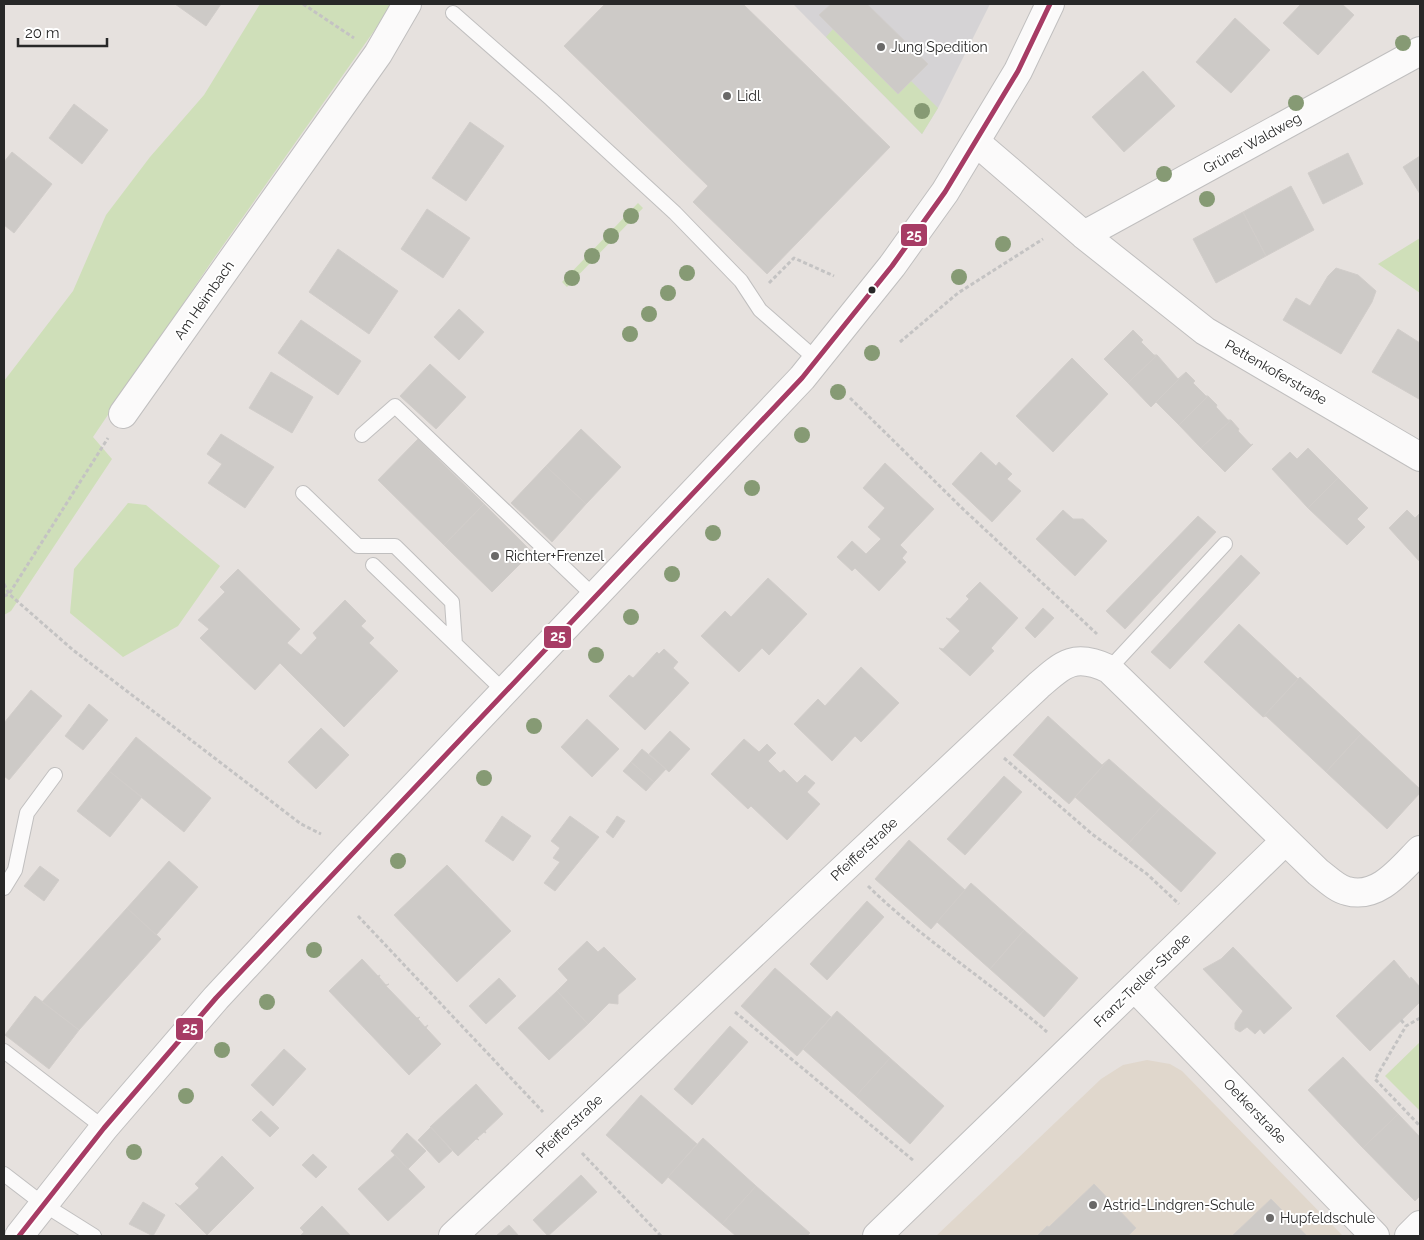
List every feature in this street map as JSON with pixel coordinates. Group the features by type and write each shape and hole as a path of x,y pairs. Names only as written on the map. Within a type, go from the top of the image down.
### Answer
{"street":[{"name":"Am Heimbach","path":"123,414 378,54 407,4"},
{"path":"19,1236 104,1128 230,984 817,360 914,236 977,143 1018,70 1050,4"},
{"name":"Grüner Waldweg","path":"1077,229 1420,51"},
{"name":"Pettenkoferstraße","path":"977,143 1077,229 1205,331 1420,456"},
{"name":"Pfeifferstraße","path":"453,1236 1058,668 1073,661 1100,665"},
{"path":"1100,665 1318,872 1346,891 1372,891 1397,874 1420,850"},
{"name":"Franz-Treller-Straße","path":"877,1236 1285,841"},
{"name":"Oetkerstraße","path":"1134,987 1375,1236"},
{"path":"1409,1236 1420,1225"}],"lane":[{"path":"453,13 551,99 675,213 741,281 760,310 817,360"},
{"path":"362,435 395,406 595,596"},
{"path":"303,494 358,546 395,546 452,602 455,644"},
{"path":"1100,665 1225,544"},
{"path":"372,565 505,692"},
{"path":"4,888 15,870 27,813 55,775"},
{"path":"4,1051 104,1128"},
{"path":"4,1174 43,1204 94,1236"}],"path":[{"path":"303,4 378,54"},
{"path":"900,342 958,293 1077,229"},
{"path":"753,299 794,258 834,276"},
{"path":"850,398 963,509 1098,634 1100,665"},
{"path":"4,596 9,594 123,414"},
{"path":"4,584 9,594 73,650 301,824 321,834"},
{"path":"982,739 1092,834 1148,874 1200,924"},
{"path":"847,865 897,915 953,959 1011,1000 1069,1050"},
{"path":"358,916 661,1236"},
{"path":"711,992 796,1065 936,1179"},
{"path":"1420,1018 1406,1026 1375,1079 1420,1126"},
{"path":"1400,1020 1406,1026"}],"shaded area":[{"path":"793,4 990,4 938,108 922,134"},
{"path":"1147,1060 1170,1064 1182,1071 1343,1236 936,1236 1101,1079 1123,1065"}],"green space":[{"path":"260,4 393,4 212,261 93,437 112,459 11,611 4,615 4,381 73,291 106,215 150,157 204,95"},
{"path":"833,29 898,94 911,81 938,108 922,134 826,37"},
{"path":"638,203 643,208 567,287 562,282"},
{"path":"1420,238 1420,293 1378,264"},
{"path":"128,503 146,505 220,566 178,626 123,657 70,613 74,569"},
{"path":"1420,1042 1420,1111 1385,1076"}],"building":[{"path":"175,4 221,4 206,26"},
{"name":"Lidl","path":"605,4 743,4 890,147 767,274 693,202 708,186 564,46"},
{"name":"Jung Spedition","path":"831,4 867,4 928,64 898,94 819,15"},
{"path":"1301,4 1342,4 1354,15 1318,55 1283,23"},
{"path":"1235,18 1270,50 1231,93 1196,62"},
{"path":"1143,71 1175,106 1124,152 1092,117"},
{"path":"74,104 108,130 82,164 49,138"},
{"path":"470,122 504,146 466,201 432,178"},
{"path":"12,152 52,184 14,233 4,225 4,162"},
{"path":"1348,153 1363,184 1323,204 1308,173"},
{"path":"1420,156 1420,194 1403,167"},
{"path":"1291,186 1314,230 1266,256 1243,212"},
{"path":"427,209 470,238 443,278 401,249"},
{"path":"1243,212 1266,256 1216,283 1193,239"},
{"path":"338,249 398,291 369,334 309,292"},
{"path":"1336,268 1358,275 1376,291 1372,302 1341,354 1283,320 1296,298 1310,306 1328,276"},
{"path":"459,309 484,332 459,360 434,337"},
{"path":"301,320 361,361 338,395 278,353"},
{"path":"1398,329 1420,343 1419,399 1372,372"},
{"path":"1133,330 1143,340 1141,342 1154,355 1157,355 1128,383 1104,359"},
{"path":"1157,355 1178,379 1186,372 1151,407 1128,383"},
{"path":"1072,358 1108,394 1053,452 1016,416"},
{"path":"430,364 466,397 436,429 400,396"},
{"path":"271,372 313,397 292,433 249,408"},
{"path":"1186,372 1195,381 1193,383 1208,396 1179,425 1156,402"},
{"path":"1208,396 1228,420 1231,420 1201,448 1179,425"},
{"path":"1231,420 1239,429 1238,431 1251,445 1253,444 1225,472 1201,448"},
{"path":"581,429 621,467 586,504 546,466"},
{"path":"221,434 274,467 245,508 208,483 222,464 207,454"},
{"path":"418,439 484,504 444,545 378,480"},
{"path":"1308,448 1338,478 1308,508 1272,469 1290,452 1297,459"},
{"path":"981,452 996,466 999,462 1012,474 1007,479 1021,491 992,522 952,484"},
{"path":"885,463 934,509 900,545 907,552 902,558 906,562 879,591 855,568 852,571 837,557 852,541 866,554 881,539 868,527 885,508 863,488"},
{"path":"546,466 586,504 552,542 511,503"},
{"path":"1338,478 1368,508 1357,519 1365,527 1347,545 1308,508"},
{"path":"484,504 532,552 492,592 444,545"},
{"path":"1063,510 1073,519 1083,519 1107,541 1075,576 1036,539"},
{"path":"1407,510 1415,518 1420,513 1420,562 1389,528"},
{"path":"1198,516 1216,532 1125,629 1106,611"},
{"path":"1241,555 1260,573 1170,669 1151,652"},
{"path":"238,569 300,629 287,643 301,655 317,638 313,633 345,600 366,621 361,626 374,638 369,643 398,671 344,727 280,663 255,690 200,638 209,629 198,620 225,592 220,587"},
{"path":"768,578 807,614 769,655 762,648 739,672 701,636 725,611 731,617"},
{"path":"980,582 1018,618 991,648 994,651 970,676 939,648 943,649 960,631 946,618 950,619 969,599 966,596"},
{"path":"1043,608 1054,618 1035,638 1025,628"},
{"path":"1239,624 1298,679 1263,717 1204,662"},
{"path":"664,649 678,662 673,668 689,683 645,730 609,696 629,675 633,678 657,652 659,654"},
{"path":"861,667 899,703 861,742 855,736 832,761 794,724 818,699 825,706"},
{"path":"1300,677 1361,734 1326,772 1266,716 1263,717"},
{"path":"31,690 62,716 9,780 4,776 4,723"},
{"path":"89,704 108,720 83,750 65,736"},
{"path":"1048,716 1102,765 1109,759 1069,804 1013,755"},
{"path":"587,719 619,749 592,777 561,747"},
{"path":"321,728 349,755 316,789 288,762"},
{"path":"670,731 690,749 669,772 649,754"},
{"path":"1361,734 1420,789 1420,793 1387,829 1326,772"},
{"path":"136,737 211,798 184,832 109,771"},
{"path":"744,739 759,752 767,744 776,753 768,761 780,773 784,770 797,783 805,775 815,783 807,792 820,804 787,840 751,806 748,809 711,774"},
{"path":"642,749 666,769 654,782 631,762"},
{"path":"1109,759 1162,806 1128,844 1075,797"},
{"path":"631,762 654,782 646,791 623,771"},
{"path":"109,771 142,797 110,837 77,811"},
{"path":"1004,776 1022,792 965,855 947,839"},
{"path":"1162,806 1216,853 1181,892 1128,844"},
{"path":"502,816 531,836 513,861 485,841"},
{"path":"570,816 599,837 555,891 544,883 560,862 553,858 560,848 551,841"},
{"path":"617,816 625,821 613,838 606,832"},
{"path":"909,840 965,890 931,929 875,879"},
{"path":"169,861 198,887 156,935 127,908"},
{"path":"447,865 511,931 457,982 394,915"},
{"path":"40,866 59,880 44,901 24,886"},
{"path":"971,883 1024,930 990,969 937,922"},
{"path":"867,901 884,917 827,980 810,964"},
{"path":"127,908 161,939 79,1030 42,1002"},
{"path":"1024,930 1078,978 1044,1017 990,969"},
{"path":"587,941 598,952 604,947 636,979 618,995 618,1004 609,1003 588,1024 557,991 568,980 558,969"},
{"path":"1233,947 1292,1008 1264,1034 1260,1029 1255,1034 1247,1027 1240,1032 1235,1029 1235,1023 1243,1011 1203,969 1221,959"},
{"path":"362,959 378,976 380,975 379,977 386,985 389,984 386,986 417,1018 420,1017 418,1019 425,1027 428,1025 426,1028 441,1044 409,1075 329,991"},
{"path":"1394,960 1410,979 1411,977 1420,987 1420,1002 1370,1051 1336,1016"},
{"path":"775,968 831,1017 797,1056 741,1006"},
{"path":"499,978 516,996 486,1024 469,1006"},
{"path":"557,991 588,1024 549,1060 518,1028"},
{"path":"35,996 79,1030 49,1069 5,1035"},
{"path":"837,1011 890,1058 856,1096 803,1049"},
{"path":"730,1026 748,1042 692,1105 674,1089"},
{"path":"284,1049 306,1069 273,1106 251,1085"},
{"path":"1343,1057 1398,1114 1363,1148 1308,1090"},
{"path":"890,1058 944,1106 910,1144 856,1096"},
{"path":"476,1084 503,1114 485,1131 486,1133 484,1132 477,1138 479,1140 476,1139 458,1156 430,1127"},
{"path":"641,1095 697,1144 662,1184 606,1135"},
{"path":"261,1111 279,1128 270,1137 252,1120"},
{"path":"1398,1114 1420,1137 1420,1196 1415,1201 1363,1148"},
{"path":"431,1127 452,1151 439,1163 418,1140"},
{"path":"407,1133 426,1151 408,1169 391,1151"},
{"path":"703,1138 756,1186 722,1224 668,1177"},
{"path":"313,1154 327,1167 316,1178 302,1165"},
{"path":"395,1155 425,1187 388,1221 358,1189"},
{"path":"222,1156 254,1188 207,1235 175,1203 180,1206 199,1188 195,1184"},
{"path":"581,1175 597,1192 548,1236 533,1220"},
{"name":"Astrid-Lindgren-Schule","path":"1094,1184 1136,1228 1128,1236 1037,1236 1047,1226 1049,1227"},
{"path":"756,1186 810,1233 807,1236 736,1236 722,1224"},
{"name":"Hupfeldschule","path":"1271,1199 1307,1236 1232,1236"},
{"path":"143,1202 165,1215 153,1236 129,1224"},
{"path":"322,1206 351,1236 300,1236 304,1232 300,1228"},
{"path":"509,1225 519,1236 496,1236"}],"transit line":[{"name":"25","path":"19,1236 104,1128 216,998 802,378 892,266 945,192 1018,71 1050,4"}],"place":[{"name":"Jung Spedition","path":"881,47"},
{"name":"Lidl","path":"727,96"},
{"name":"Richter+Frenzel","path":"495,556"},
{"name":"Astrid-Lindgren-Schule","path":"1093,1205"},
{"name":"Hupfeldschule","path":"1270,1218"}]}
